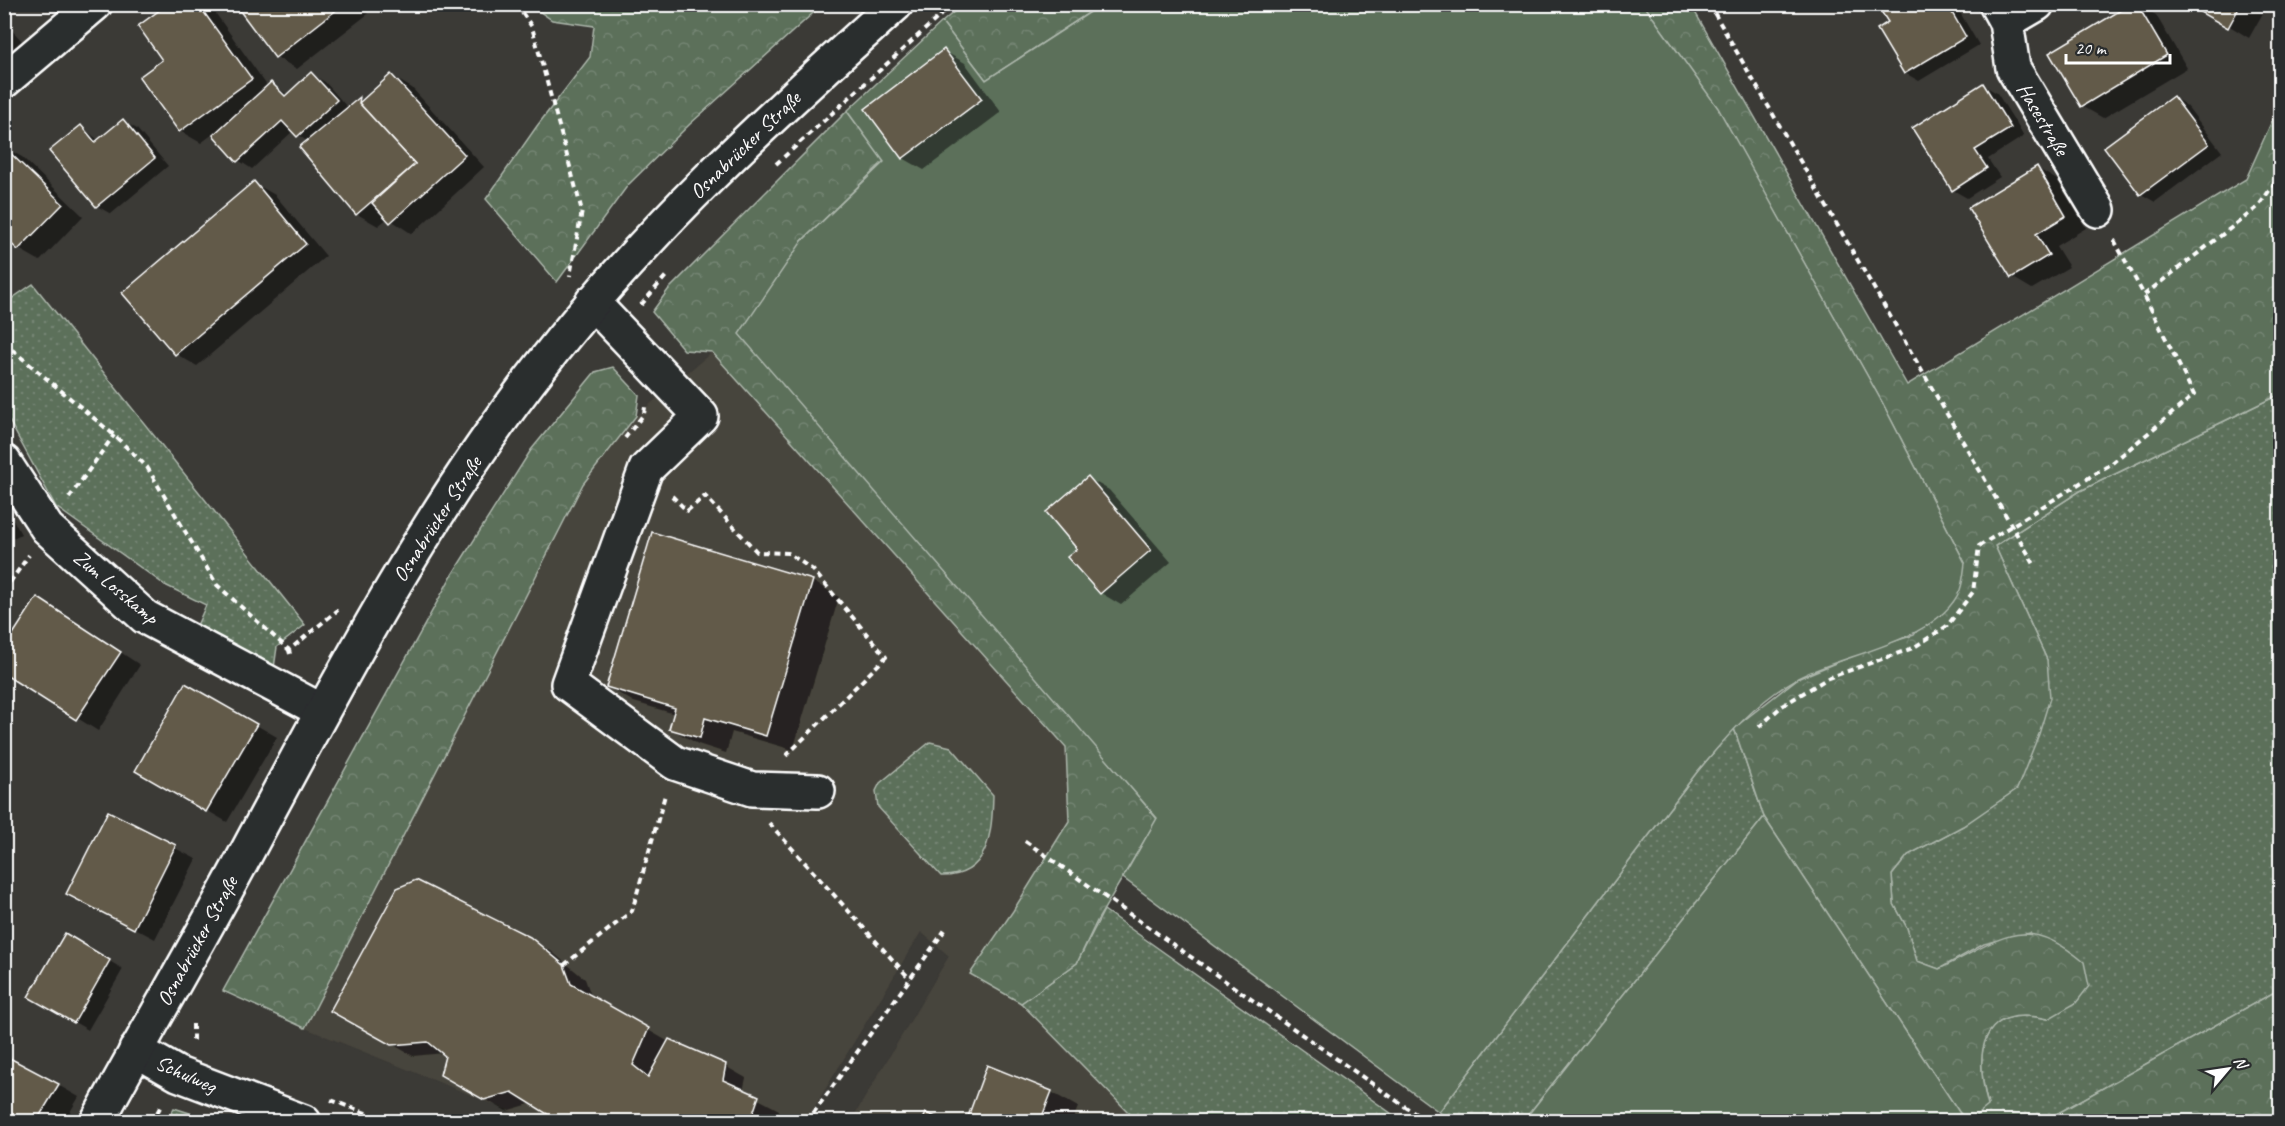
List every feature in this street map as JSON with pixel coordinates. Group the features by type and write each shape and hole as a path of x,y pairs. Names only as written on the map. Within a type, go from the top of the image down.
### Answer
{"street":[{"path":"4,81 95,4"},
{"name":"Osnabrücker Straße","path":"97,1122 210,921 322,711 422,535 538,369 580,291 679,209 781,107 896,4"},
{"name":"Hasestraße","path":"2037,4 2001,13 2013,68 2098,210"},
{"path":"580,291 620,329 701,416 646,469 568,684 675,763 752,789 818,791"},
{"name":"Zum Losskamp","path":"4,462 47,528 145,617 322,711"},
{"name":"Schulweg","path":"136,1050 178,1074 304,1122"}],"path":[{"path":"516,4 532,27 582,211 580,291"},
{"path":"772,168 953,4"},
{"path":"1709,4 2034,564"},
{"path":"2144,295 2258,207 2280,175"},
{"path":"1759,727 1782,706 1828,678 1913,648 1947,626 1972,592 1979,546 2111,464 2194,395 2098,210"},
{"path":"620,329 674,267"},
{"path":"4,343 114,435 147,467 218,585 290,650"},
{"path":"645,404 644,414 624,439 646,469 687,511 705,496 757,552 788,553 813,570 886,657 752,789 762,815 910,979"},
{"path":"564,965 632,911 675,763"},
{"path":"1025,841 1427,1122"},
{"path":"807,1122 945,930"},
{"path":"152,1122 178,1074 194,1052 191,1026 197,1016"}],"shaded area":[{"path":"712,352 1066,747 1069,821 1013,911 970,974 1021,1003 1137,1121 851,1121 949,956 921,932 806,1121 535,1121 305,1028 583,484 636,416"}],"green space":[{"path":"530,5 822,5 690,124 628,185 557,282 486,199 537,126 590,57 594,26 552,20"},
{"path":"962,5 1101,5 986,80 942,22"},
{"path":"1101,5 1644,5 1718,108 1882,402 1965,563 1960,590 1949,608 1932,622 1888,644 1798,678 1769,697 1731,733 1697,772 1439,1112 1123,878 1157,818 739,334 802,241 884,162 847,111 942,22 986,80"},
{"path":"1644,5 1691,5 1907,385 2246,179 2280,103 2280,398 2278,395 2080,491 1995,546 2047,660 2050,698 2039,734 2017,789 1963,826 1908,855 1892,875 1894,904 1907,928 1917,961 1939,969 1996,941 2027,934 2044,937 2063,946 2084,962 2089,986 2076,1003 2048,1019 2025,1016 2008,1018 1995,1026 1987,1037 1982,1068 1988,1106 1969,1121 1965,1121 1764,817 1734,728 1797,679 1869,649 1914,635 1965,563 1882,402 1718,109"},
{"path":"847,111 884,161 802,241 1068,712 1157,819 1097,921 1077,963 1021,1003 970,974 1013,911 1069,821 1066,747 712,352 684,350 652,312 668,290"},
{"path":"33,284 305,625 277,647 274,668 196,628 206,605 165,585 56,507 5,413 4,304"},
{"path":"613,367 639,395 636,416 583,484 305,1028 223,991 452,575 531,450 595,372"},
{"path":"2278,395 2280,398 2280,989 2044,1121 1969,1121 1988,1105 1982,1067 1983,1050 1987,1036 1995,1025 2008,1018 2025,1016 2048,1019 2030,933 1984,944 1939,969 1917,961 1907,928 1894,904 1892,875 1908,855 1963,826 2047,660 1995,546 2080,491"},
{"path":"1734,728 1764,817 1524,1120 1526,1121 1452,1121 1439,1112 1697,772"},
{"path":"930,742 951,747 993,795 989,838 985,850 969,869 957,874 941,876 878,807 876,791 880,783"},
{"path":"1764,817 1965,1121 1524,1120"},
{"path":"1104,910 1402,1121 1137,1121 1021,1003 1077,963"},
{"path":"2280,989 2280,1121 2044,1121"},
{"path":"174,1108 199,1116 196,1121 167,1121"}],"building":[{"path":"168,4 198,4 252,79 179,132 139,77 162,60 138,26"},
{"path":"248,4 344,4 275,58 240,11"},
{"path":"1918,4 1919,7 1947,4 1966,37 1904,74 1877,29 1888,22 1877,5"},
{"path":"2131,4 2137,4 2167,55 2081,107 2049,53"},
{"path":"2192,4 2241,4 2228,28 2191,7"},
{"path":"944,49 982,99 902,159 865,109"},
{"path":"311,72 337,100 297,137 282,121 237,162 213,135 271,82 285,96"},
{"path":"391,74 465,155 390,223 372,203 415,164 359,103"},
{"path":"1983,83 2011,128 1975,150 1987,168 1952,191 1912,128"},
{"path":"2173,96 2209,144 2140,195 2104,147"},
{"path":"360,97 359,103 415,164 356,215 299,147"},
{"path":"123,119 155,158 96,207 49,151 81,125 95,142"},
{"path":"4,147 63,204 18,250 4,237"},
{"path":"2037,166 2066,216 2036,234 2049,255 2011,278 1968,208"},
{"path":"254,181 306,244 175,355 122,293"},
{"path":"1088,476 1151,550 1100,594 1067,557 1077,549 1046,512"},
{"path":"652,532 813,580 766,736 705,718 700,738 669,729 675,708 606,687"},
{"path":"37,597 121,652 76,720 4,674 4,648"},
{"path":"185,683 257,724 206,812 135,771"},
{"path":"108,811 176,845 134,929 66,894"},
{"path":"416,880 530,937 564,965 571,984 649,1028 633,1065 648,1077 669,1039 726,1064 723,1080 759,1096 750,1122 560,1122 512,1092 484,1100 440,1075 445,1056 428,1042 391,1045 330,1011 397,888"},
{"path":"65,933 110,960 74,1023 28,997"},
{"path":"4,1055 59,1084 36,1122 4,1122"},
{"path":"987,1065 1052,1091 1040,1122 966,1122"},
{"path":"926,1113 948,1122 922,1122"}]}
